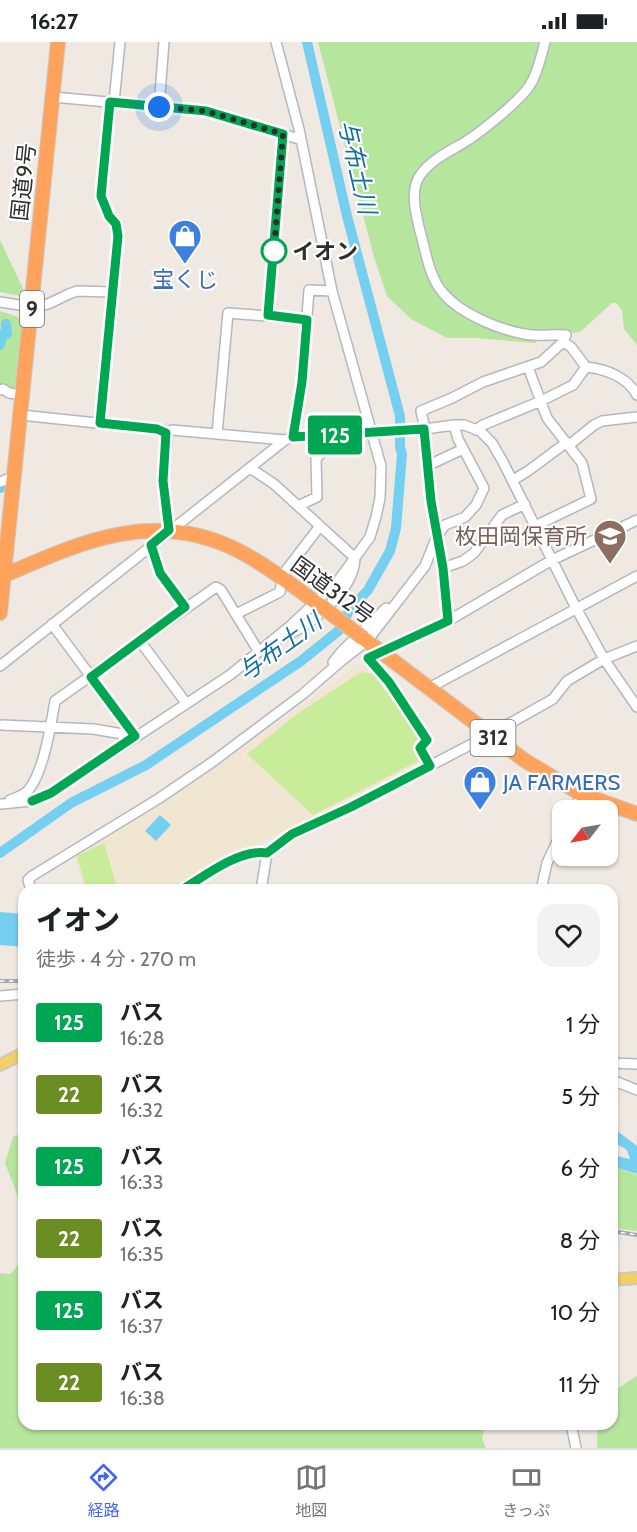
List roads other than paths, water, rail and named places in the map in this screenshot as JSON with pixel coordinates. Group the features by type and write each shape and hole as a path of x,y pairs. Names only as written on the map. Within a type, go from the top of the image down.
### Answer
{"highway":[{"name":"国道9号","path":"0,614 2,576 15,476 58,42"},
{"name":"国道312号","path":"2,576 108,535 169,530 188,532 208,538 237,550 267,567 524,760 582,794 637,814"}],"main road":[{"path":"0,1065 18,1056"},
{"path":"618,1280 637,1278"}],"street":[{"path":"100,423 118,230 101,196 120,42"},
{"path":"159,107 164,42"},
{"path":"259,651 221,590 216,587 55,701 51,728 31,788 25,794 1,804 41,798 230,675 318,604 338,581 369,537 380,498 381,466 332,291 299,139 299,129 276,42"},
{"path":"448,621 443,568 420,411 483,382 541,362 563,342 566,335 534,335 505,329 480,319 456,305 443,294 431,272 418,223 416,182 435,160 469,140 524,92 534,77 545,42"},
{"path":"53,96 206,111 299,139"},
{"path":"268,315 283,134"},
{"path":"0,666 169,530 289,439 302,382 309,290 332,291"},
{"path":"0,302 32,307 48,304 77,291 112,292"},
{"path":"217,434 228,313 307,320"},
{"path":"563,342 571,347 586,367 604,370 615,375 625,381 637,395"},
{"path":"528,367 547,418 582,462 591,499 535,526"},
{"path":"476,430 483,424 541,401 573,385 586,367"},
{"path":"0,390 23,395"},
{"path":"21,415 157,429 166,433"},
{"path":"513,480 602,421 637,417"},
{"path":"166,433 172,430 289,439 464,424 476,430 492,443 604,659 637,707"},
{"path":"29,884 28,880 32,876 158,799 211,763 303,694 365,640 424,566 437,536 445,525 465,517 476,505 484,488 458,440 454,425"},
{"path":"166,433 163,481 169,530"},
{"path":"298,506 317,497 316,459 328,446 329,435"},
{"path":"428,466 463,449"},
{"path":"249,468 274,484 355,558 355,569 334,600 301,628 288,636 270,642"},
{"path":"0,482 15,476"},
{"path":"443,568 464,561 474,553 502,515 525,504"},
{"path":"430,766 420,748 427,740 389,682 368,658 448,621 552,560 637,520"},
{"path":"284,573 320,526"},
{"path":"151,545 160,573 185,607"},
{"path":"429,687 637,576"},
{"path":"236,614 280,592 281,585"},
{"path":"318,681 342,651 383,610 399,600"},
{"path":"52,624 135,736"},
{"path":"140,641 186,703"},
{"path":"262,884 267,853 292,834 351,807 489,735 553,699 567,681 604,659 637,646"},
{"path":"2,725 93,729 135,736"},
{"path":"579,800 582,794"},
{"path":"191,884 239,857 256,851 267,853"},
{"path":"543,884 552,854"},
{"path":"0,996 18,994"},
{"path":"618,1063 637,1064"},
{"path":"618,1082 637,1090"},
{"path":"573,1430 576,1448"}],"water":[{"path":"160,815 171,825 156,841 145,831"},
{"path":"0,912 18,914 18,946 0,945"},
{"path":"618,1132 637,1146 637,1174 618,1168 618,1156 630,1159 627,1150 618,1145"}],"waterway":[{"name":"与布土川","path":"0,853 71,803 146,765 301,661 342,628 348,612 368,590 390,551 396,528 402,454 400,416 347,216 307,42"},
{"path":"0,345 3,334 7,334 6,324"},
{"path":"0,488 6,485"}],"railway":[{"path":"0,981 18,981"},
{"path":"618,1232 637,1235"}],"place":[{"name":"イオン","path":"274,251"},
{"name":"宝くじ","path":"185,265"},
{"name":"枚田岡保育所","path":"610,565"},
{"name":"JA FARMERS","path":"480,811"}]}
